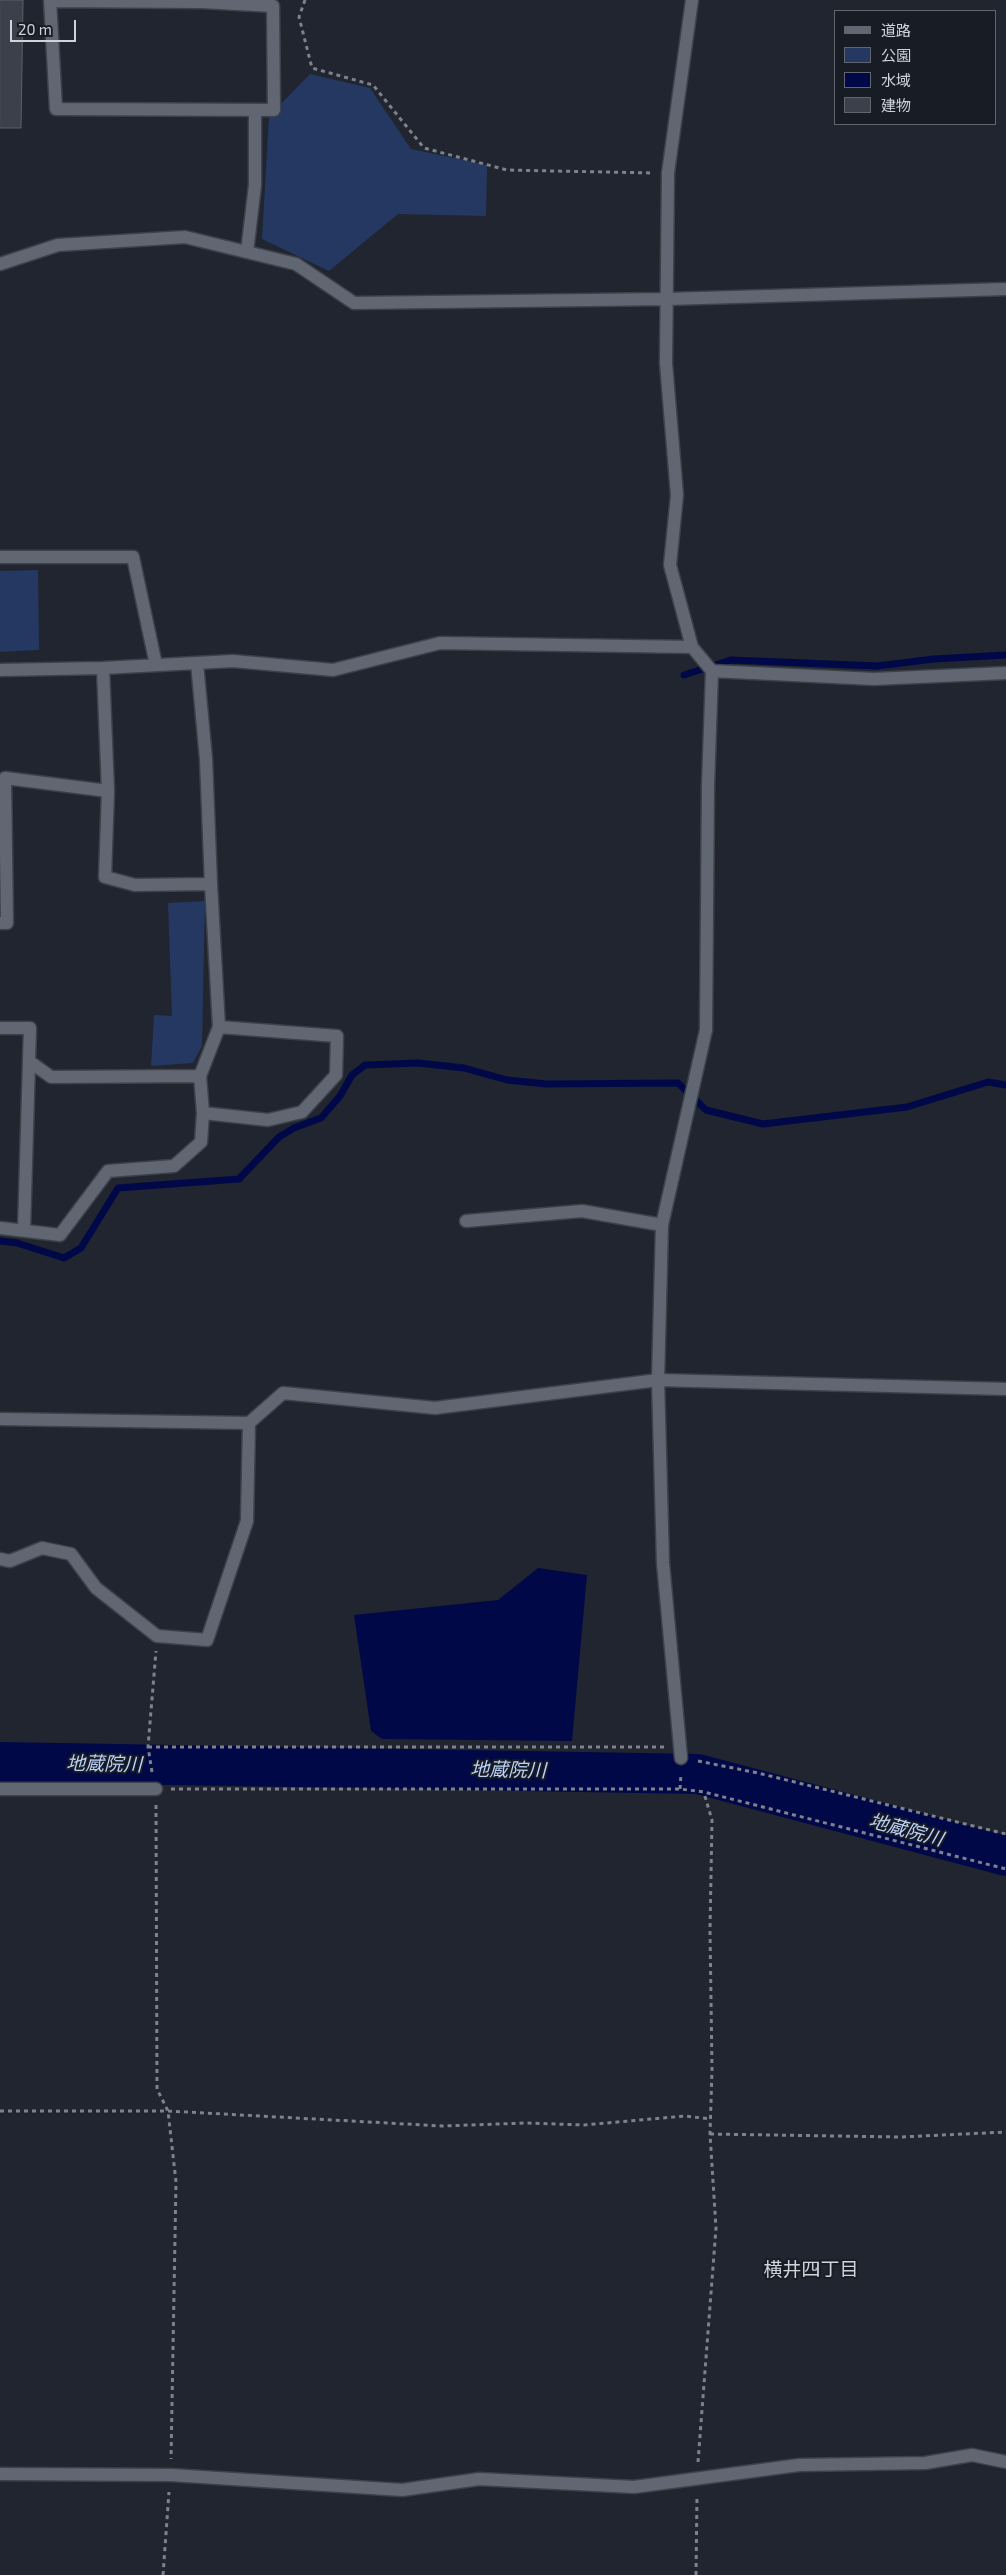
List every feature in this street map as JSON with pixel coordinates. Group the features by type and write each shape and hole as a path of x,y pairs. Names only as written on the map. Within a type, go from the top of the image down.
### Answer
{"street":[{"path":"50,0 202,1 273,6 274,110 56,109 50,0"},
{"path":"681,1752 663,1563 658,1380 662,1225 706,1030 712,671 692,647 670,566 677,495 666,363 668,173 692,0"},
{"path":"247,252 255,185 255,110"},
{"path":"0,264 58,245 185,237 296,264 354,303 667,299 1006,289"},
{"path":"0,558 133,557 156,666"},
{"path":"0,670 156,666 232,661 333,670 440,643 692,647"},
{"path":"0,1228 60,1235 108,1171 174,1166 200,1142 203,1113 200,1076 219,1027 206,759 197,663"},
{"path":"103,668 108,791 104,877 135,885 211,884"},
{"path":"712,671 874,679 1006,673"},
{"path":"0,923 7,923 5,778 108,791"},
{"path":"203,1113 268,1120 302,1112 336,1075 337,1036 219,1027"},
{"path":"0,1028 30,1028 24,1230"},
{"path":"30,1061 51,1077 200,1076"},
{"path":"466,1221 582,1211 662,1225"},
{"path":"0,1419 248,1423 283,1393 435,1408 658,1380 1006,1389"},
{"path":"0,1559 10,1561 42,1548 71,1554 96,1588 157,1636 207,1640 247,1521 248,1423"},
{"path":"0,1789 156,1789"},
{"path":"0,2474 171,2475 402,2490 479,2479 634,2487 799,2465 925,2463 972,2455 1006,2462"}],"path":[{"path":"305,0 299,17 312,68 372,85 424,148 507,170 668,173"},
{"path":"157,1636 148,1747 156,1789 157,2089 168,2111 176,2182 171,2475 163,2575"},
{"path":"148,1747 681,1752 758,1773 1006,1834"},
{"path":"680,1782 680,1789"},
{"path":"156,1789 680,1789 704,1792 1006,1869"},
{"path":"696,2575 697,2479 716,2228 710,2134 712,1820 704,1792"},
{"path":"0,2111 168,2111 442,2126 527,2123 584,2125 684,2116 711,2119"},
{"path":"710,2134 901,2137 1006,2132"}],"green space":[{"path":"310,74 370,88 411,149 487,165 486,216 398,214 329,271 262,239 269,116"},
{"path":"38,570 39,650 0,652 0,571"},
{"path":"205,901 202,1046 193,1063 151,1066 154,1015 172,1016 168,903"}],"water":[{"path":"538,1568 587,1575 572,1741 382,1739 371,1731 354,1615 498,1600"}],"building":[{"path":"0,0 23,0 21,128 0,128"}],"waterway":[{"path":"684,675 731,660 877,666 934,659 1006,655"},
{"path":"0,1241 17,1243 64,1258 81,1248 118,1188 239,1179 279,1137 294,1128 321,1118 340,1096 352,1075 365,1065 418,1063 464,1068 507,1080 546,1084 678,1083 706,1110 763,1124 907,1107 988,1082 1006,1085"},
{"name":"地蔵院川","path":"0,1762 698,1774 1006,1856"}],"district":[{"name":"横井四丁目","path":"811,2270"}]}
